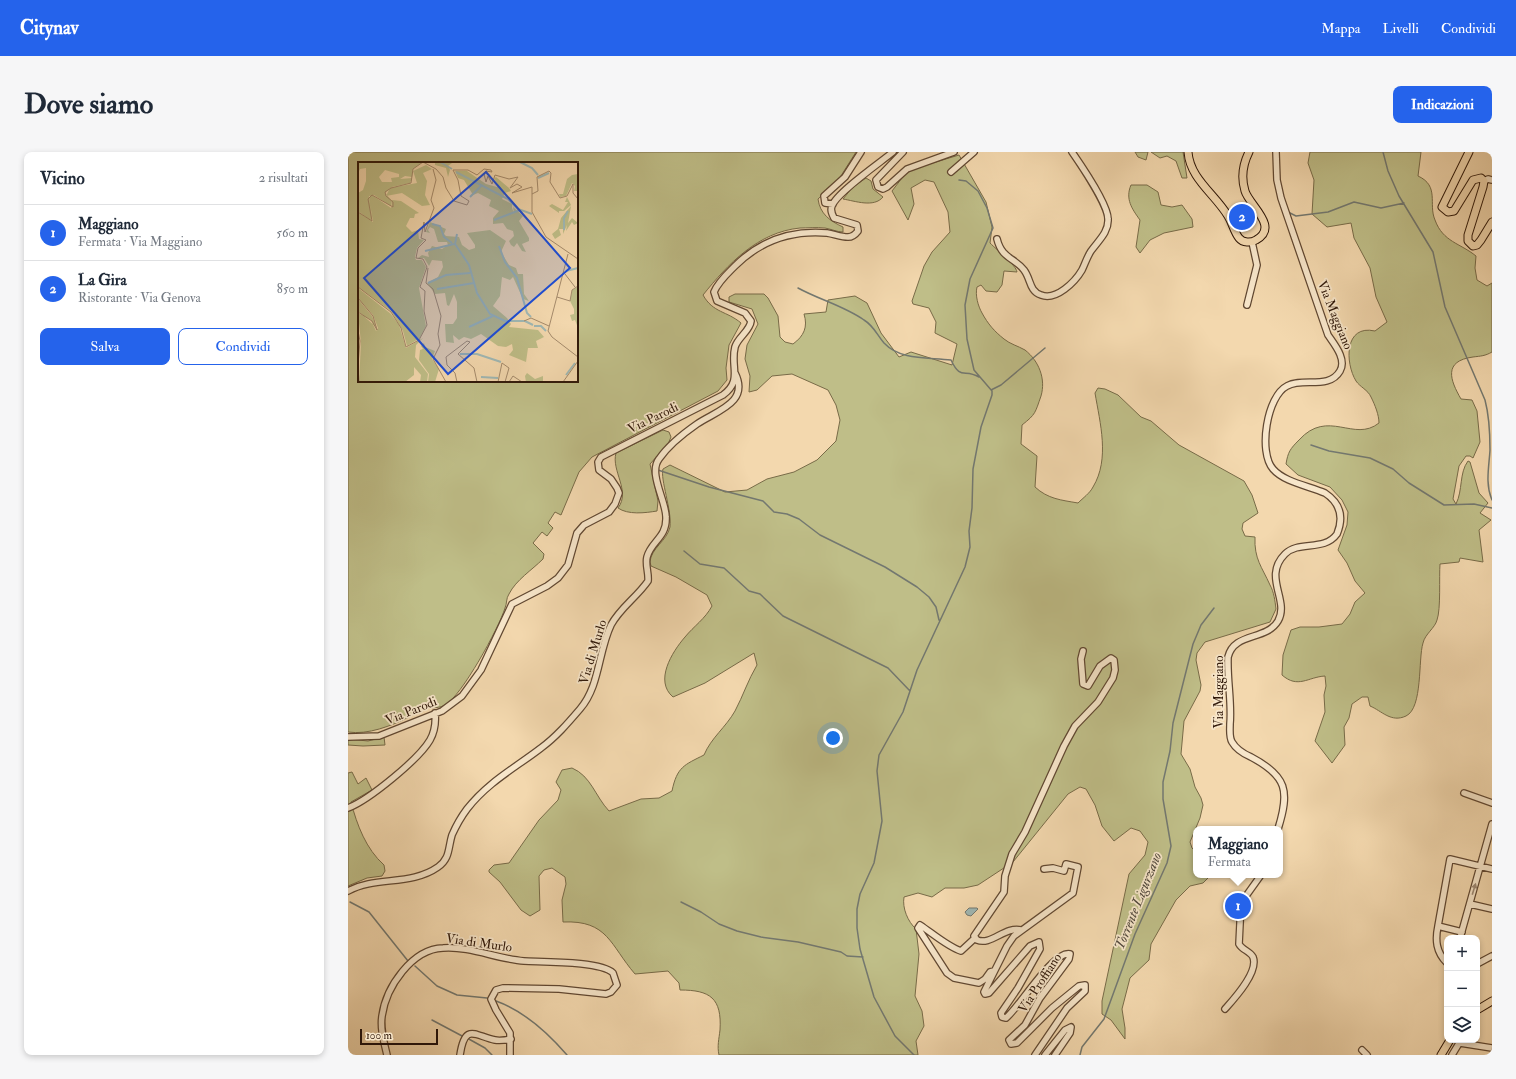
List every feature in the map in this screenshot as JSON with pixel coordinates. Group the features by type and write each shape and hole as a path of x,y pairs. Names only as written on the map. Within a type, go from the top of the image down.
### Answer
{"main road":[{"path":"1188,152 1196,175 1223,208 1239,238 1246,242 1252,242 1262,236 1265,227 1263,218 1245,192 1243,171 1249,152"},
{"path":"1469,152 1443,202 1443,209 1448,212 1452,212 1473,180 1478,178 1484,181 1468,235 1468,241 1473,246 1478,244 1492,222"},
{"path":"1480,1008 1492,1001"},
{"path":"1441,1055 1448,1043"}],"street":[{"path":"861,152 845,176 824,196 827,204 832,204 843,192 893,152"},
{"path":"903,152 876,180 878,187 883,189 887,187 910,167 954,152"},
{"path":"951,172 974,152"},
{"path":"997,239 999,248 1004,254 1024,270 1033,290 1037,293 1042,296 1055,295 1070,285 1076,278 1091,251 1104,234 1108,219 1105,207 1072,152"},
{"name":"Via Maggiano","path":"1276,152 1277,180 1281,198 1328,335 1340,355 1342,363 1339,372 1330,379 1320,382 1294,383 1285,386 1277,393 1272,404 1265,446 1268,461 1279,474 1332,497 1341,515 1341,521 1337,534 1325,544 1296,548 1283,555 1278,564 1275,577 1281,606 1278,622 1271,629 1260,635 1238,642 1232,648 1228,657 1232,705 1230,729 1231,741 1245,754 1267,766 1280,780 1285,798 1284,811 1279,826"},
{"path":"1484,181 1488,179 1492,180"},
{"name":"Via Parodi","path":"348,737 379,736 442,711 455,702 481,670 512,604 547,586 558,578 568,565 577,533 584,525 604,516 615,504 619,493 618,488 611,479 599,470 598,462 601,457 723,395 732,387 735,373 735,348 739,338 750,326 751,320 745,313 717,301 714,294 716,287 745,256 776,238 805,233 827,233 850,237 854,235 858,231 857,225 834,218 831,211 832,204"},
{"path":"1247,305 1257,265 1252,242"},
{"name":"Via di Murlo","path":"348,891 364,885 411,878 432,871 446,860 459,819 479,794 499,776 552,739 589,698 594,687 610,627 618,614 648,581 647,555 664,532 666,517 656,475 656,463 665,452 696,425 719,412 731,403 739,388 739,381 735,373"},
{"name":"Via Proffiano","path":"994,971 990,972 985,979 979,983 954,978 943,967 918,928 920,925 922,926 929,932 961,951 975,938 979,928 1004,892 1004,876 1012,854 1025,832 1064,746 1075,726 1098,702 1113,678 1115,664 1114,660 1111,658 1106,660 1100,666 1088,686 1083,684 1081,659 1083,651"},
{"path":"348,808 373,794 426,746 434,731 436,723 435,713"},
{"path":"1464,793 1492,803"},
{"path":"1461,935 1492,824"},
{"path":"1444,960 1441,957 1436,945 1450,859 1492,869"},
{"name":"Via Proffiano","path":"1035,1055 1067,1008 1085,991 1085,986 1079,986 1052,1008 1017,1043 1011,1044 1009,1040 1028,1021 1040,998 1070,959 1071,955 1065,954 1038,978 1006,1018 1002,1017 1001,1013 1018,988 1040,949 1040,943 1036,942 1030,946 989,993 985,994 984,988 1010,941 1021,930 1069,897 1075,888 1078,869 1076,866 1065,864 1064,871 1053,868 1044,870"},
{"path":"1225,1009 1247,984 1253,961 1252,956 1239,944 1241,903 1259,878"},
{"path":"1470,904 1492,909"},
{"path":"1438,926 1462,932"},
{"name":"Via Proffiano","path":"975,938 982,942 1010,931 1021,930"},
{"name":"Via di Murlo","path":"387,1055 382,1036 382,1017 386,999 401,975 421,954 431,949 451,948 521,961 600,966 613,973 617,985 612,992 606,994 559,989 498,989 492,994 492,1003 508,1028 511,1039"},
{"path":"1480,962 1492,956"},
{"path":"1045,1055 1065,1030 1071,1027 1070,1033 1055,1055"},
{"path":"460,1055 464,1041 471,1033 476,1033 496,1041 511,1039 510,1055"},
{"path":"1452,1055 1459,1043"},
{"path":"1469,1043 1492,1048"},
{"path":"1362,1050 1367,1055"}],"shaded area":[{"path":"348,152 856,152 839,179 818,199 823,213 843,227 843,232 838,232 827,228 800,228 771,236 745,251 723,272 703,295 716,309 741,323 729,345 726,368 727,380 718,391 592,457 579,472 561,515 555,512 548,523 553,528 547,536 542,532 533,543 544,554 543,559 512,589 507,597 506,606 488,645 469,676 452,699 445,705 424,708 409,717 379,729 356,733 348,732"},
{"path":"1135,152 1148,152 1146,160 1138,157"},
{"path":"1151,152 1183,152 1187,178 1182,178 1176,161 1167,156 1160,158"},
{"path":"1310,152 1421,152 1418,176 1425,180 1431,190 1433,214 1438,227 1447,238 1476,256 1475,268 1477,280 1487,286 1492,283 1492,352 1483,356 1463,359 1453,367 1452,372 1454,385 1461,399 1472,400 1477,411 1480,442 1473,458 1466,456 1459,466 1453,499 1456,504 1460,493 1463,471 1468,461 1470,462 1479,493 1488,503 1480,513 1491,520 1479,530 1483,562 1460,558 1459,562 1440,564 1438,615 1436,623 1423,643 1418,694 1411,711 1406,716 1401,718 1387,716 1370,706 1368,697 1362,697 1352,704 1349,718 1344,727 1345,745 1332,763 1315,741 1325,712 1325,676 1298,682 1288,679 1282,675 1283,655 1291,630 1300,627 1319,627 1342,624 1350,614 1355,602 1365,593 1355,581 1347,563 1338,550 1347,525 1348,512 1342,500 1330,487 1298,475 1286,464 1291,448 1310,431 1320,427 1330,426 1360,430 1370,428 1379,423 1371,397 1368,392 1356,381 1352,373 1349,355 1352,339 1357,333 1365,330 1375,331 1387,322 1376,297 1370,268 1354,238 1351,223 1327,227 1312,214 1314,180 1308,163"},
{"path":"959,155 986,202 992,227 990,243 1016,269 1017,272 1004,271 1002,285 997,292 986,291 981,285 977,287 976,290 979,307 987,321 1006,341 1030,354 1038,365 1042,377 1043,383 1041,396 1036,410 1033,415 1022,425 1021,444 1037,456 1035,487 1050,497 1078,503 1092,489 1098,476 1102,453 1101,429 1095,393 1098,388 1105,389 1118,395 1141,417 1151,421 1179,445 1244,481 1252,495 1258,513 1243,523 1242,529 1245,536 1255,537 1257,557 1272,591 1276,609 1270,622 1205,642 1197,653 1196,660 1201,685 1200,691 1184,721 1181,754 1190,769 1195,787 1203,805 1197,826 1193,826 1193,835 1190,842 1193,849 1193,878 1208,878 1203,883 1190,886 1176,900 1151,944 1149,960 1130,978 1122,1009 1125,1039 1111,1020 1102,1014 1102,1001 1129,874 1145,855 1148,842 1140,831 1131,828 1114,841 1102,826 1095,805 1086,789 1080,787 1068,794 1013,862 978,885 964,888 945,888 932,897 918,893 904,897 906,914 910,923 916,929 919,954 915,996 922,1011 924,1026 916,1041 918,1055 719,1055 719,1010 712,998 699,992 680,990 679,983 668,971 635,974 613,944 599,930 590,925 578,922 563,922 562,900 566,884 565,877 552,868 544,870 539,876 540,910 530,916 521,910 500,882 489,872 489,870 494,865 509,863 539,820 558,800 561,790 556,782 562,770 572,768 584,776 609,811 641,799 659,798 672,791 676,777 682,768 691,761 704,755 711,743 731,717 757,665 754,653 705,683 673,697 668,690 665,683 665,675 670,658 680,643 706,615 712,606 707,595 676,577 651,566 651,557 666,536 670,527 669,512 663,480 663,469 670,465 725,492 747,490 767,479 794,472 817,460 836,441 840,420 836,405 828,390 792,374 772,376 757,390 749,392 750,376 745,359 747,345 758,324 752,309 729,302 729,297 735,294 764,294 768,298 778,316 780,337 785,342 793,344 800,338 804,331 806,323 804,314 826,312 828,300 855,296 867,303 881,333 899,357 911,352 952,365 957,344 935,333 936,322 929,308 913,304 912,301 924,266 932,252 950,232 948,212 934,182 925,180 911,188 914,204 908,220 892,191 905,174 916,168"},
{"path":"866,178 871,181 873,189 883,197 870,203 843,199 852,188"},
{"path":"1131,185 1147,185 1158,192 1161,205 1172,207 1182,205 1192,219 1193,227 1164,233 1150,240 1140,253 1136,247 1140,220 1130,204 1129,190"},
{"path":"663,430 669,432 671,437 668,444 650,464 658,501 657,511 637,513 627,512 618,508 621,501 622,488 616,467 616,453"},
{"path":"384,737 385,745 348,745 348,739 368,741"},
{"path":"352,772 358,784 366,778 372,790 351,802 363,836 372,852 384,865 385,871 382,876 367,878 348,886 348,773"}],"water":[{"path":"969,908 978,909 971,916 967,915 965,912"}],"waterway":[{"path":"1383,152 1388,171 1399,196 1433,252 1445,307 1485,400 1490,438 1488,482 1492,500"},
{"path":"914,1055 895,1036 874,997 860,949 857,928 857,909 860,894 874,863 882,821 877,771 879,755 903,712 917,670 965,567 970,547 969,531 972,508 973,469 981,427 992,395 992,391 974,370 967,339 965,305 970,279 993,228 987,208 978,191 966,181 959,180"},
{"path":"1290,213 1296,216 1328,212 1354,202 1381,208 1404,203"},
{"path":"798,288 864,320 873,328 884,343 899,353 916,357 951,360 960,372 979,377"},
{"path":"991,390 1001,385 1045,348"},
{"path":"1311,445 1329,451 1370,458 1393,469 1409,483 1444,505 1474,504 1492,508"},
{"path":"658,470 709,487 763,501 774,512 787,514 799,519 820,535 885,567 917,587 929,597 936,607 939,620"},
{"path":"684,551 700,564 724,568 749,591 760,594 783,616 888,668 910,691"},
{"name":"Torrente Ligurzano","path":"1080,1055 1082,1047 1104,1019 1135,934 1167,863 1171,846 1163,799 1163,782 1170,751 1173,723 1193,644 1201,625 1214,608"},
{"path":"350,902 369,912 408,961"},
{"path":"681,902 701,912 719,924 737,931 761,937 798,942 841,952 847,956 863,957"},
{"path":"415,966 437,986 457,995 487,998"},
{"path":"496,1001 526,1017 544,1031 567,1055"},
{"path":"432,1020 464,1037"},
{"path":"467,1038 485,1048 492,1055"}],"place":[{"name":"La Gira","path":"1242,217"},
{"name":"Maggiano","path":"1238,906"}]}
